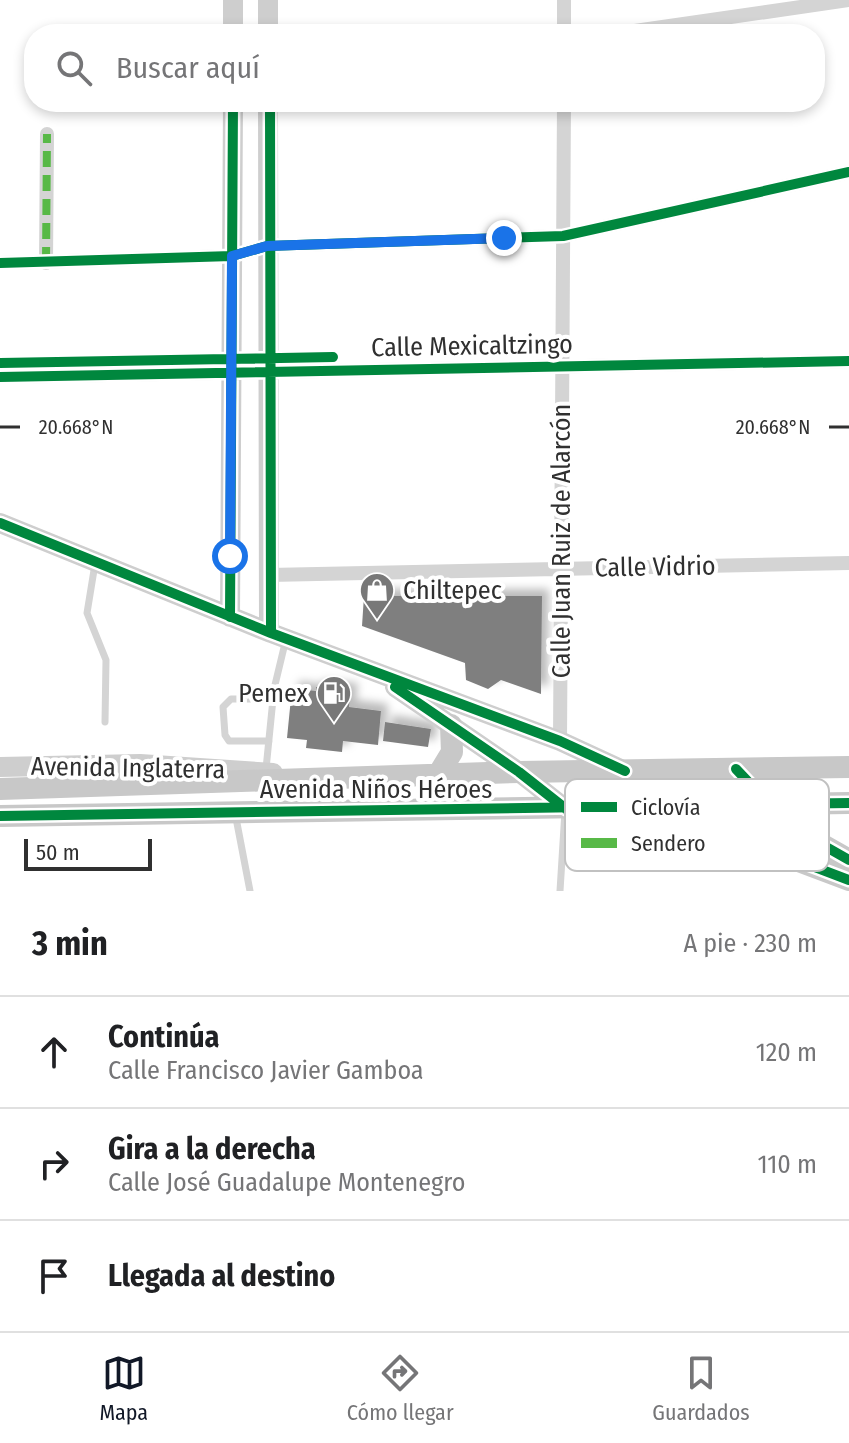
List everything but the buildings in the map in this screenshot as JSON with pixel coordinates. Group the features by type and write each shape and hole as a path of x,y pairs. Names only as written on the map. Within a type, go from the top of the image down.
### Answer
{"main road":[{"path":"438,775 452,752 451,725"},
{"name":"Avenida Niños Héroes","path":"0,789 266,775 304,778 849,767"},
{"path":"736,769 745,779"},
{"name":"Avenida Niños Héroes","path":"829,803 849,803"},
{"name":"Avenida Niños Héroes","path":"0,816 565,809"},
{"path":"829,850 849,860"},
{"path":"825,871 849,880"}],"street":[{"path":"233,0 233,24"},
{"path":"268,0 268,24"},
{"path":"564,0 564,24"},
{"path":"683,24 849,0"},
{"path":"230,617 233,112"},
{"path":"268,112 267,246 271,372 269,575 278,636"},
{"name":"Calle Juan Ruiz de Alarcón","path":"560,741 564,112"},
{"path":"46,263 47,134"},
{"path":"0,263 232,256 267,246 563,236 849,172"},
{"name":"Calle Mexicaltzingo","path":"0,377 849,361"},
{"path":"0,523 278,636 560,741 625,771"},
{"name":"Calle Vidrio","path":"269,575 849,563"},
{"path":"375,673 519,772 565,808"},
{"name":"Avenida Inglaterra","path":"0,767 166,765 266,775"}],"lane":[{"path":"95,562 87,613 106,660 105,722"},
{"path":"266,775 278,636"},
{"path":"269,741 229,741 225,735 223,707 231,699 273,699"},
{"path":"234,812 250,891"},
{"path":"560,891 565,823"}],"marked path":[{"path":"46,263 47,134"}],"cycle path":[{"path":"230,617 233,112"},
{"path":"270,112 271,633"},
{"path":"0,263 232,256 267,246 563,236 849,172"},
{"path":"0,363 333,357"},
{"path":"0,377 849,361"},
{"path":"0,523 271,633 560,741 625,771"},
{"path":"395,687 519,772 565,808"},
{"path":"736,769 745,779"},
{"path":"829,803 849,803"},
{"path":"0,816 565,807"},
{"path":"829,849 849,860"},
{"path":"825,871 849,880"}],"place":[{"name":"Chiltepec","path":"377,621"},
{"name":"Pemex","path":"334,724"}],"route":[{"path":"230,556 232,256 267,246 504,238"}]}
